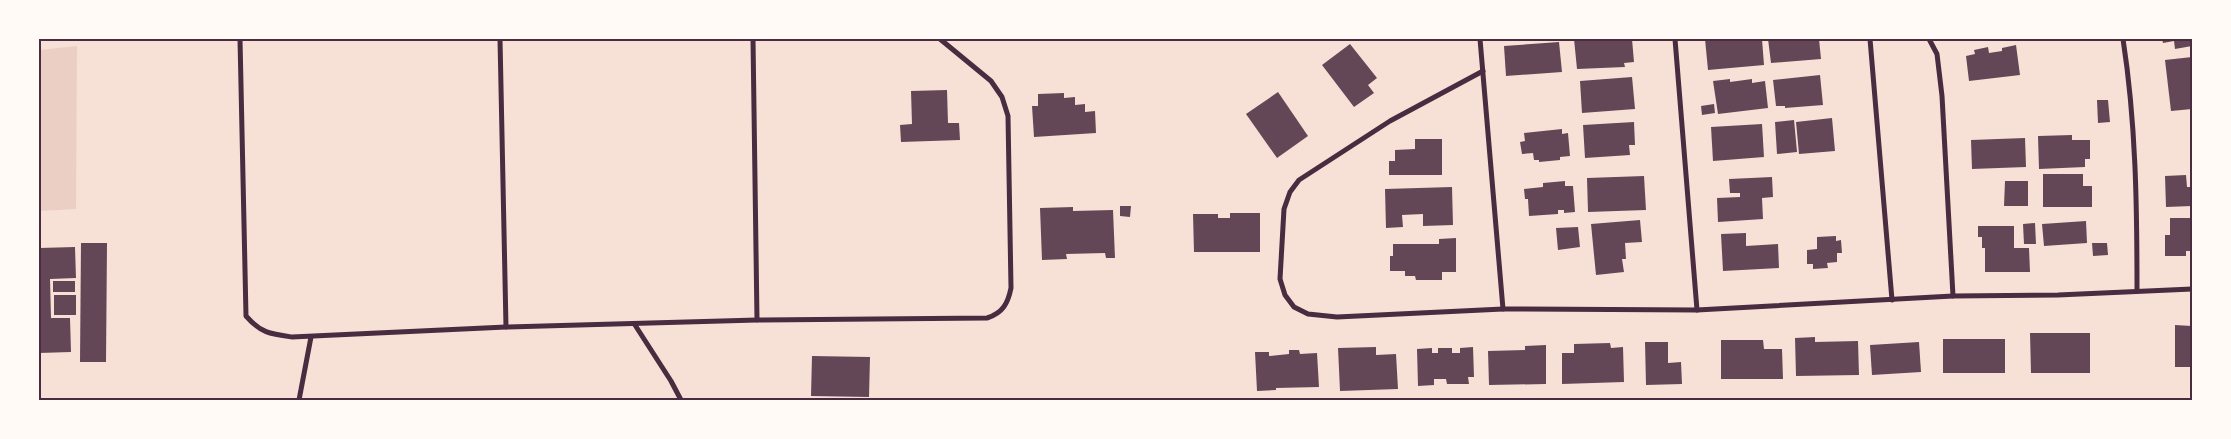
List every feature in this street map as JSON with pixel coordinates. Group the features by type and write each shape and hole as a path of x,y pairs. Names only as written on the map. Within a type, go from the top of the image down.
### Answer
{"street":[{"path":"240,39 246,316 256,328 270,334 310,337 506,327 757,320 988,318 996,315 1004,309 1009,300 1011,288 1008,116 1002,97 991,81 940,39"},
{"path":"500,39 506,327"},
{"path":"753,39 757,320"},
{"path":"1480,39 1503,309"},
{"path":"1675,39 1698,310"},
{"path":"1870,39 1892,300"},
{"path":"1929,39 1937,54 1942,96 1953,296"},
{"path":"2123,39 2132,103 2137,190 2137,291"},
{"path":"1483,71 1390,121 1299,180 1290,192 1284,209 1280,279 1286,295 1294,307 1308,314 1337,317 1503,309 1698,310 1953,296 2058,296 2192,289"},
{"path":"635,324 681,400"},
{"path":"299,400 310,337"}],"shaded area":[{"path":"77,46 76,209 39,211 39,50"}],"building":[{"path":"1574,39 1632,39 1634,62 1624,63 1625,67 1577,69"},
{"path":"1705,39 1762,39 1764,65 1708,70"},
{"path":"1768,39 1819,39 1821,59 1771,63"},
{"path":"2162,39 2192,39 2192,46 2175,49 2174,41 2163,43"},
{"path":"1559,42 1562,72 1506,76 1504,46"},
{"path":"1350,44 1377,78 1368,85 1374,93 1354,107 1322,65"},
{"path":"2016,45 2020,75 1969,81 1966,56 1975,54 1974,50 1988,47 1989,53 2002,51 2002,48"},
{"path":"2192,57 2192,109 2171,111 2165,60"},
{"path":"1820,75 1823,105 1785,108 1785,106 1776,106 1773,80"},
{"path":"1632,77 1635,109 1582,113 1580,81"},
{"path":"1730,79 1730,82 1752,79 1752,83 1765,81 1768,108 1718,114 1713,81"},
{"path":"947,90 948,123 959,123 960,140 901,142 900,125 912,124 911,91"},
{"path":"1278,92 1308,136 1277,158 1246,114"},
{"path":"1064,93 1064,98 1075,97 1075,105 1085,104 1085,112 1095,111 1096,133 1034,137 1032,106 1038,106 1038,94"},
{"path":"2097,100 2108,100 2110,122 2098,123"},
{"path":"1714,104 1715,113 1702,115 1701,106"},
{"path":"1832,118 1835,151 1799,154 1796,122"},
{"path":"1794,120 1797,152 1777,154 1775,122"},
{"path":"1634,122 1635,145 1629,145 1630,155 1585,158 1583,125"},
{"path":"1762,124 1764,157 1713,161 1711,127"},
{"path":"1562,129 1562,134 1568,133 1570,156 1560,157 1560,160 1539,162 1539,160 1534,160 1533,153 1522,154 1520,142 1525,141 1524,133"},
{"path":"2072,135 2072,140 2090,140 2090,159 2085,159 2085,167 2039,169 2038,136"},
{"path":"2025,138 2026,167 1972,169 1971,140"},
{"path":"1415,139 1442,139 1442,175 1389,175 1389,161 1395,161 1395,150 1415,149"},
{"path":"2043,174 2083,174 2083,186 2092,186 2092,207 2043,207"},
{"path":"2186,175 2187,187 2192,187 2192,206 2166,207 2165,176"},
{"path":"1644,176 1646,210 1588,212 1587,178"},
{"path":"1772,177 1773,197 1762,198 1763,219 1718,222 1717,198 1740,197 1740,193 1730,193 1729,179"},
{"path":"1565,181 1565,186 1573,186 1575,212 1564,213 1564,210 1558,210 1558,214 1529,216 1528,199 1525,199 1524,189 1543,187 1543,183"},
{"path":"2005,181 2028,181 2028,206 2004,206"},
{"path":"1452,187 1453,225 1423,226 1423,214 1402,215 1403,227 1386,228 1385,189"},
{"path":"1120,206 1131,206 1130,217 1120,216"},
{"path":"1073,207 1073,211 1113,210 1115,258 1106,258 1105,253 1066,254 1067,259 1042,260 1040,208"},
{"path":"1230,213 1260,213 1260,252 1194,252 1193,214 1218,214 1218,218 1230,218"},
{"path":"2170,218 2192,218 2192,251 2186,251 2186,256 2165,256 2165,235 2170,235"},
{"path":"1640,220 1642,242 1625,243 1626,259 1622,259 1624,272 1596,275 1591,224"},
{"path":"2086,221 2087,243 2044,246 2042,224"},
{"path":"2035,223 2036,244 2024,244 2023,224"},
{"path":"1978,226 2014,226 2014,248 2029,248 2030,272 1985,272 1985,248 1982,248 1982,237 1978,237"},
{"path":"1578,227 1580,247 1558,250 1556,228"},
{"path":"1746,233 1746,246 1778,244 1779,268 1723,271 1721,234"},
{"path":"1836,236 1836,241 1841,240 1842,253 1837,253 1837,262 1827,263 1828,268 1813,269 1813,264 1807,264 1807,250 1817,249 1817,237"},
{"path":"1456,238 1456,272 1442,272 1442,280 1416,280 1415,276 1405,276 1405,271 1390,271 1390,256 1393,256 1393,244 1439,244 1439,239"},
{"path":"81,243 107,243 106,362 80,362"},
{"path":"2092,243 2107,243 2108,255 2093,256"},
{"path":"75,247 76,278 50,279 51,318 70,318 71,352 39,353 39,248"},
{"path":"53,281 75,281 75,292 53,292"},
{"path":"54,295 76,295 76,315 54,315"},
{"path":"2175,325 2192,326 2192,367 2175,367"},
{"path":"2030,333 2090,333 2090,373 2031,373"},
{"path":"1815,337 1815,342 1858,341 1859,375 1796,376 1795,338"},
{"path":"1943,339 2005,339 2005,373 1943,373"},
{"path":"1721,340 1763,340 1764,349 1782,349 1783,379 1721,379"},
{"path":"1645,342 1668,342 1668,363 1681,362 1682,384 1646,385"},
{"path":"1919,342 1921,372 1872,375 1870,345"},
{"path":"1610,343 1611,348 1623,347 1624,382 1562,384 1562,353 1574,353 1574,344"},
{"path":"1546,345 1546,384 1489,385 1488,351 1525,350 1525,346"},
{"path":"1376,347 1376,355 1396,354 1398,389 1340,391 1338,348"},
{"path":"1473,347 1474,377 1468,377 1469,384 1447,384 1446,379 1434,379 1434,385 1418,386 1417,349 1432,348 1432,353 1438,353 1438,348 1452,348 1452,353 1460,353 1460,348"},
{"path":"1289,350 1299,350 1300,354 1317,353 1319,387 1276,388 1276,390 1257,391 1255,352 1269,352 1269,356 1289,354"},
{"path":"812,356 870,357 869,397 811,396"}]}
